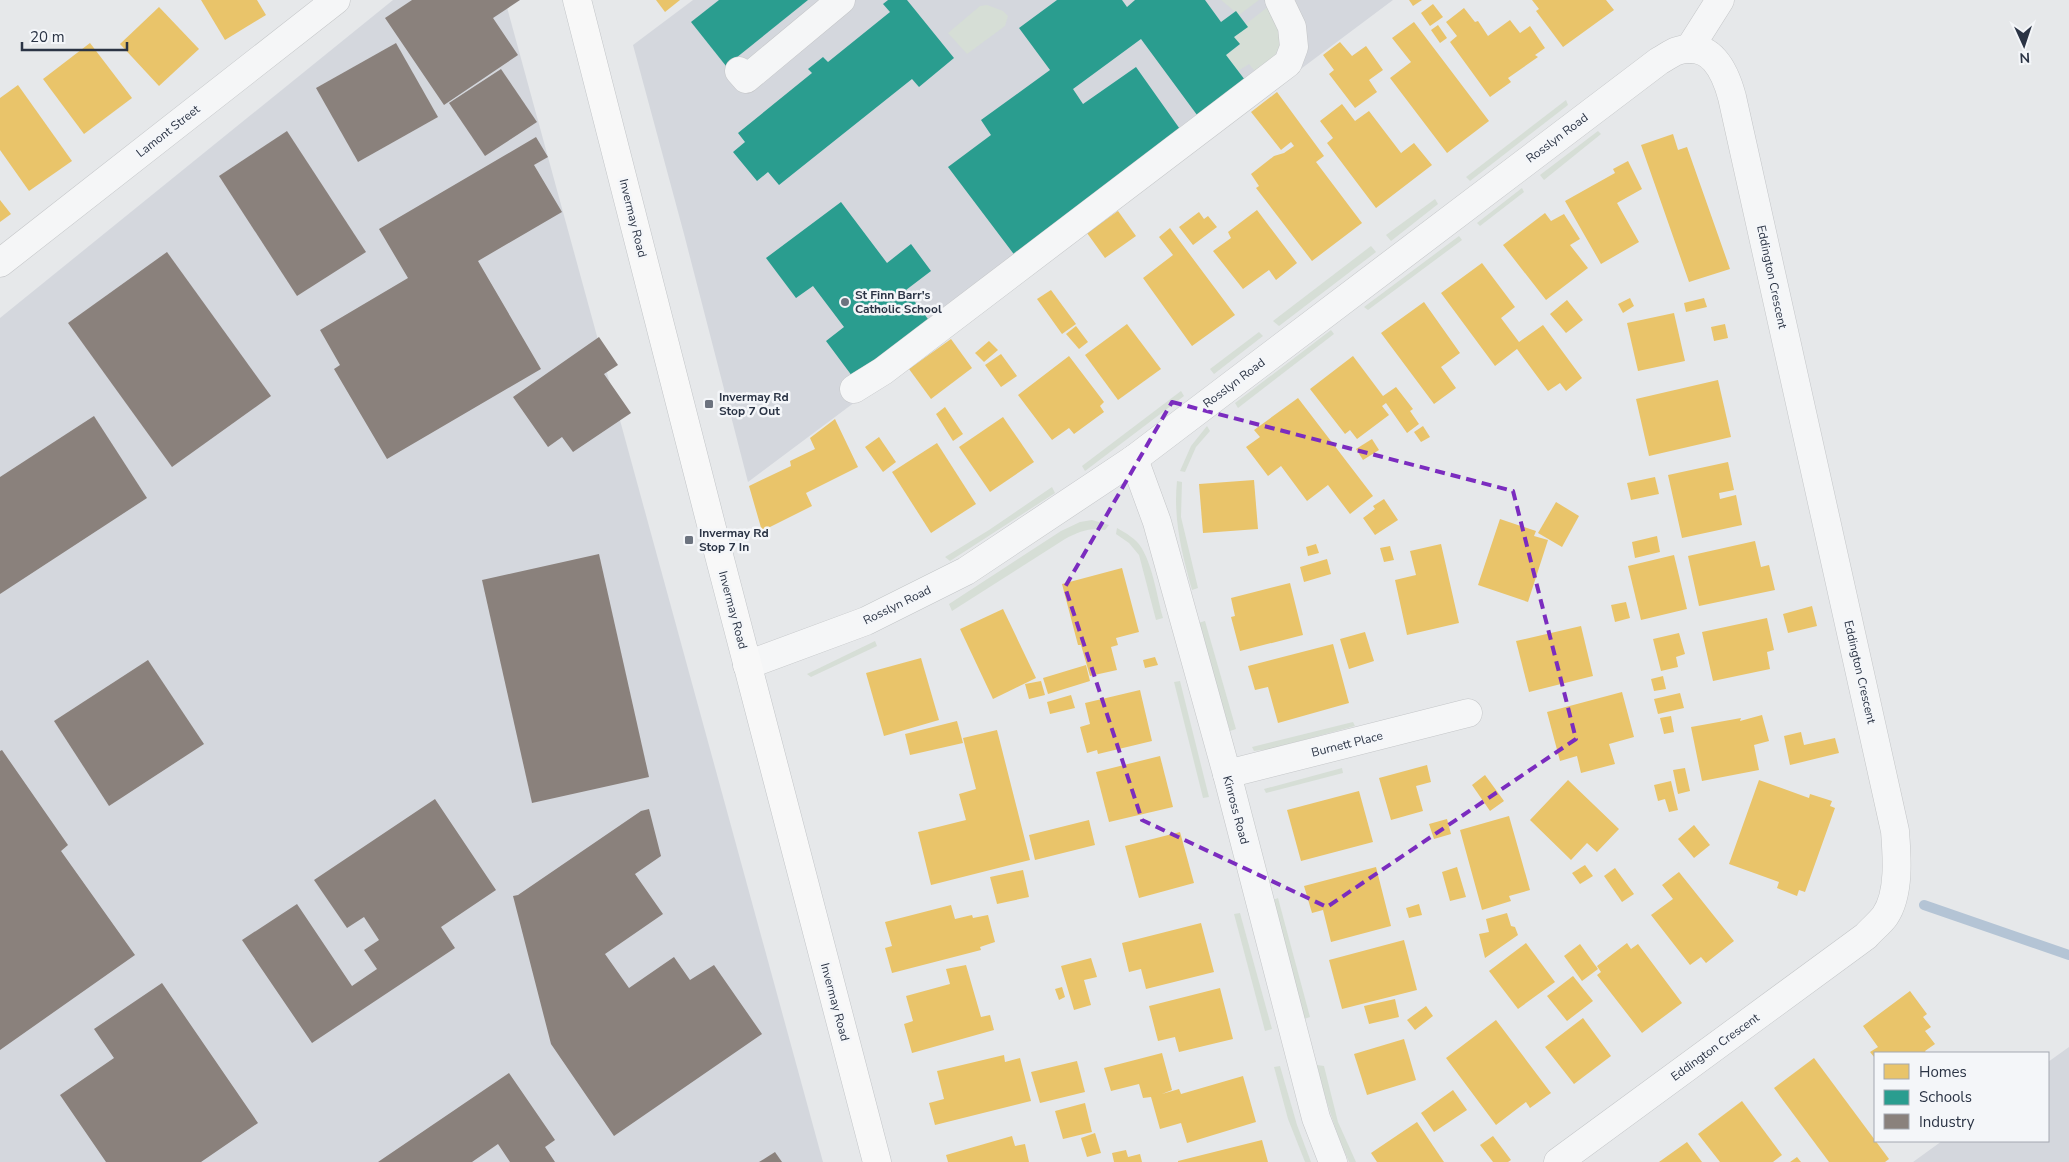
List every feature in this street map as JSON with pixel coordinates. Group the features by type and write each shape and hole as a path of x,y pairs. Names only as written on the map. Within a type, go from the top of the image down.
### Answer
{"main road":[{"name":"Invermay Road","path":"577,0 877,1162"}],"street":[{"name":"Lamont Street","path":"0,263 336,0"},
{"path":"739,71 746,79 841,0"},
{"path":"854,389 883,371 1288,63 1294,48 1292,27 1279,0"},
{"path":"1689,49 1720,0"},
{"name":"Rosslyn Road","path":"747,664 866,621 966,571 1134,459 1660,61 1676,51 1689,49"},
{"name":"Eddington Crescent","path":"1558,1162 1866,936 1886,915 1895,889 1898,860 1895,831 1732,98 1720,65 1711,56 1689,49"},
{"name":"Kinross Road","path":"1134,459 1157,522 1227,774 1316,1118 1333,1162"},
{"name":"Burnett Place","path":"1227,774 1468,713"}],"highlighted area":[{"path":"1172,402 1513,491 1576,739 1327,907 1142,820 1065,587"}],"shaded area":[{"path":"393,0 505,0 823,1162 0,1162 0,318"},
{"name":"St Finn Barr's Catholic School","path":"693,0 1393,0 748,482 633,45"},
{"path":"1221,0 1259,0 1239,15"},
{"path":"987,5 1003,11 1008,16 1005,26 967,54 948,33 980,6"},
{"path":"1269,6 1278,28 1280,43 1278,50 1258,75 1249,64 1238,71 1226,55 1240,45 1234,37 1247,27 1246,24"},
{"path":"1566,100 1568,105 1470,181 1466,177"},
{"path":"1598,131 1601,134 1544,180 1540,175"},
{"path":"1522,188 1524,192 1480,226 1477,223"},
{"path":"1435,199 1438,204 1391,241 1386,235"},
{"path":"1459,236 1462,240 1368,310 1364,307"},
{"path":"1371,246 1376,252 1279,326 1273,321"},
{"path":"1331,330 1334,334 1238,408 1235,403"},
{"path":"1259,332 1263,336 1214,374 1210,369"},
{"path":"1181,391 1184,396 1085,471 1082,466"},
{"path":"1207,426 1210,431 1196,447 1185,472 1180,471 1191,446"},
{"path":"1177,481 1182,482 1181,517 1198,588 1192,590 1177,523"},
{"path":"1052,487 1055,493 950,561 945,557 989,530"},
{"path":"1092,520 1109,525 1105,530 1094,529 1085,531 1065,539 952,611 949,604 1061,531 1080,522"},
{"path":"1117,528 1136,541 1141,547 1152,572 1163,618 1156,620 1139,555 1129,543 1116,534"},
{"path":"1205,621 1236,729 1230,731 1198,623"},
{"path":"875,641 877,646 811,677 807,674"},
{"path":"1180,681 1209,797 1203,798 1174,682"},
{"path":"1353,722 1355,726 1270,749 1254,751 1252,747"},
{"path":"1342,768 1343,773 1266,793 1264,789"},
{"path":"1278,898 1310,1017 1304,1019 1273,900"},
{"path":"1240,913 1272,1029 1265,1031 1234,914"},
{"path":"2069,1047 2069,1162 1913,1162 1941,1142 2049,1142 2049,1061"},
{"path":"1317,1065 1324,1066 1338,1122 1356,1162 1349,1162 1344,1150 1323,1090"},
{"path":"1280,1066 1297,1125 1311,1162 1305,1162 1288,1119 1274,1067"}],"building: Homes":[{"path":"201,0 257,0 266,15 225,40"},
{"path":"656,0 680,0 665,12"},
{"path":"1409,0 1422,0 1413,6"},
{"path":"1532,0 1606,0 1614,10 1563,47 1536,11 1539,9"},
{"path":"1433,4 1443,17 1430,26 1421,13"},
{"path":"159,7 199,49 159,86 120,44"},
{"path":"1464,8 1475,22 1478,21 1488,36 1510,20 1520,33 1530,26 1545,48 1535,55 1538,57 1508,78 1511,82 1490,97 1450,42 1457,36 1446,22"},
{"path":"1414,22 1489,121 1447,153 1390,78 1411,62 1392,38"},
{"path":"1438,25 1447,38 1440,43 1431,30"},
{"path":"1340,42 1352,56 1366,46 1383,70 1369,80 1377,92 1355,108 1329,74 1334,70 1323,55"},
{"path":"90,43 132,98 84,134 43,79"},
{"path":"18,85 72,161 29,191 0,150 0,98"},
{"path":"1277,92 1324,156 1316,162 1362,223 1312,261 1256,188 1259,186 1251,174 1274,156 1284,153 1294,146 1291,142 1281,150 1251,112"},
{"path":"1342,104 1355,121 1369,111 1401,153 1414,143 1432,165 1376,208 1327,143 1333,138 1320,121"},
{"path":"1673,134 1678,150 1687,147 1730,269 1689,282 1641,145"},
{"path":"1628,161 1642,189 1617,203 1639,242 1601,264 1565,201 1615,173 1613,169"},
{"path":"0,200 11,214 0,222"},
{"path":"1257,210 1297,263 1276,280 1269,270 1243,289 1213,251 1231,238 1228,232"},
{"path":"1118,211 1136,236 1105,258 1087,233"},
{"path":"1199,212 1204,219 1208,216 1217,227 1193,245 1179,227"},
{"path":"1545,213 1551,221 1564,214 1580,239 1570,245 1588,268 1546,300 1503,245"},
{"path":"1170,228 1235,315 1192,346 1143,278 1173,255 1159,237"},
{"path":"1482,263 1515,307 1501,318 1519,342 1543,325 1582,378 1566,391 1560,383 1548,391 1517,349 1495,366 1441,293"},
{"path":"1051,290 1076,324 1062,334 1037,299"},
{"path":"1630,298 1634,306 1623,313 1618,304"},
{"path":"1704,298 1707,307 1686,312 1684,303"},
{"path":"1567,300 1583,320 1566,333 1550,314"},
{"path":"1424,302 1460,353 1441,367 1456,388 1434,404 1381,333"},
{"path":"1674,313 1685,361 1638,371 1627,323"},
{"path":"1127,324 1161,369 1118,400 1085,355"},
{"path":"1725,324 1728,338 1714,341 1711,327"},
{"path":"1076,326 1088,342 1079,349 1066,334"},
{"path":"951,339 972,368 931,399 909,369"},
{"path":"989,341 998,350 984,362 975,353"},
{"path":"1001,354 1017,376 1001,387 985,365"},
{"path":"1069,356 1104,402 1100,406 1104,412 1074,434 1069,428 1052,440 1018,395"},
{"path":"1353,356 1383,396 1396,387 1413,409 1410,411 1419,424 1407,433 1386,403 1382,406 1389,415 1357,439 1350,430 1345,434 1310,389"},
{"path":"1718,380 1731,437 1649,456 1636,399"},
{"path":"1298,398 1373,496 1350,514 1328,485 1307,501 1281,466 1268,476 1246,447 1260,437 1254,430"},
{"path":"945,407 963,434 953,441 936,414"},
{"path":"1003,417 1034,462 990,492 959,447"},
{"path":"835,419 858,467 806,493 812,506 762,531 749,486 791,466 790,461 815,449 810,438"},
{"path":"1423,426 1430,437 1421,442 1414,432"},
{"path":"879,437 896,462 883,472 865,447"},
{"path":"1372,439 1379,450 1363,460 1356,449"},
{"path":"937,443 976,504 931,533 892,472"},
{"path":"1728,462 1734,490 1719,493 1720,499 1736,495 1742,525 1682,538 1668,475"},
{"path":"1655,477 1659,494 1631,500 1627,483"},
{"path":"1254,480 1258,529 1203,533 1199,484"},
{"path":"1384,499 1398,520 1375,535 1363,518 1375,509 1373,506"},
{"path":"1556,502 1579,516 1562,547 1538,533"},
{"path":"1500,519 1536,531 1534,536 1548,540 1528,602 1478,585"},
{"path":"1657,536 1660,552 1635,558 1632,542"},
{"path":"1755,541 1761,567 1769,565 1775,590 1699,606 1688,556"},
{"path":"1316,544 1319,553 1308,556 1306,547"},
{"path":"1441,544 1459,623 1407,635 1395,580 1416,575 1410,551"},
{"path":"1390,546 1394,560 1384,562 1380,548"},
{"path":"1674,555 1687,609 1641,620 1628,566"},
{"path":"1327,559 1331,574 1304,582 1300,567"},
{"path":"1122,568 1139,632 1116,638 1118,645 1111,647 1117,670 1090,676 1081,645 1078,645 1062,584"},
{"path":"1290,583 1303,635 1240,651 1231,617 1235,616 1231,598"},
{"path":"1626,602 1630,618 1615,622 1611,605"},
{"path":"1812,606 1817,626 1788,633 1783,614"},
{"path":"1003,609 1036,678 993,699 960,629"},
{"path":"1767,618 1774,650 1767,652 1770,669 1713,681 1702,632"},
{"path":"1581,626 1593,676 1529,692 1516,641"},
{"path":"1365,632 1374,661 1349,669 1340,639"},
{"path":"1679,633 1685,654 1676,657 1678,667 1661,671 1653,639"},
{"path":"1333,644 1349,703 1278,723 1268,687 1255,690 1248,666"},
{"path":"1155,657 1158,665 1145,668 1143,660"},
{"path":"921,658 939,720 884,736 866,673"},
{"path":"1086,665 1090,681 1048,694 1043,678"},
{"path":"1663,676 1666,689 1654,691 1651,679"},
{"path":"1041,681 1045,695 1029,699 1025,684"},
{"path":"1140,690 1152,741 1098,754 1097,750 1087,753 1080,727 1090,724 1085,703"},
{"path":"1622,692 1634,737 1609,744 1615,764 1581,773 1577,756 1560,761 1547,712"},
{"path":"1680,693 1684,708 1658,714 1654,699"},
{"path":"1071,695 1075,708 1050,714 1047,702"},
{"path":"1762,715 1769,741 1754,745 1759,770 1702,781 1691,727 1741,718 1740,721"},
{"path":"1671,716 1674,732 1664,734 1660,718"},
{"path":"957,721 963,743 910,755 905,734"},
{"path":"997,730 1030,860 931,885 918,832 966,820 959,794 976,789 963,738"},
{"path":"1801,732 1804,745 1835,738 1839,753 1790,765 1784,736"},
{"path":"1160,756 1173,807 1109,822 1096,772"},
{"path":"1427,765 1431,782 1416,786 1423,811 1391,820 1379,778"},
{"path":"1685,768 1690,791 1678,794 1673,770"},
{"path":"1485,775 1504,801 1490,811 1472,785"},
{"path":"1568,780 1619,829 1597,852 1587,843 1571,860 1530,820"},
{"path":"1759,780 1809,798 1810,794 1832,801 1830,806 1835,808 1805,892 1799,890 1797,896 1777,888 1779,882 1729,864"},
{"path":"1671,781 1678,810 1669,812 1665,799 1658,801 1654,785"},
{"path":"1359,791 1373,842 1301,861 1287,810"},
{"path":"1509,816 1530,890 1509,896 1511,901 1482,910 1460,830"},
{"path":"1447,819 1451,834 1434,839 1429,824"},
{"path":"1089,820 1095,845 1035,860 1029,835"},
{"path":"1694,825 1710,845 1694,858 1678,839"},
{"path":"1180,832 1194,883 1139,898 1125,846"},
{"path":"1585,865 1593,876 1580,884 1572,873"},
{"path":"1376,867 1391,926 1331,942 1323,910 1312,913 1304,886"},
{"path":"1457,867 1466,897 1450,901 1442,872"},
{"path":"1615,868 1634,894 1622,902 1604,876"},
{"path":"1023,870 1029,897 997,904 990,877"},
{"path":"1679,872 1734,941 1706,963 1701,957 1690,965 1651,915 1673,899 1662,885"},
{"path":"1419,904 1422,915 1409,918 1406,908"},
{"path":"951,905 955,919 972,915 973,918 988,915 995,942 980,947 981,950 892,973 885,948 892,946 885,922"},
{"path":"1507,913 1511,926 1515,927 1518,935 1485,958 1479,934 1489,932 1486,919"},
{"path":"1201,923 1214,972 1146,989 1141,969 1129,972 1122,943"},
{"path":"1404,940 1417,990 1342,1009 1329,960"},
{"path":"1526,943 1555,982 1518,1009 1489,971"},
{"path":"1627,943 1631,949 1638,944 1682,1003 1642,1033 1597,975 1601,972 1597,966"},
{"path":"1580,944 1598,969 1582,981 1564,956"},
{"path":"1091,958 1097,977 1084,980 1091,1005 1074,1010 1061,966"},
{"path":"966,965 981,1017 990,1015 994,1030 912,1053 904,1024 913,1021 906,996 950,984 946,969"},
{"path":"1573,976 1593,1001 1567,1021 1547,996"},
{"path":"1062,987 1065,997 1059,1000 1055,989"},
{"path":"1220,988 1233,1039 1179,1052 1175,1037 1158,1041 1149,1006"},
{"path":"1910,991 1927,1014 1923,1017 1931,1027 1925,1031 1935,1044 1926,1052 1874,1052 1874,1057 1870,1052 1878,1047 1863,1026"},
{"path":"1395,999 1399,1017 1369,1024 1364,1006"},
{"path":"1426,1006 1433,1016 1415,1030 1407,1020"},
{"path":"1583,1018 1611,1056 1574,1084 1545,1047"},
{"path":"1496,1020 1551,1093 1530,1108 1526,1102 1496,1125 1446,1058"},
{"path":"1404,1039 1416,1080 1367,1095 1354,1054"},
{"path":"1162,1053 1172,1090 1162,1094 1179,1089 1181,1094 1243,1076 1256,1122 1187,1143 1181,1123 1160,1129 1151,1097 1143,1098 1139,1084 1111,1091 1104,1068"},
{"path":"1004,1055 1005,1062 1020,1058 1031,1101 935,1125 929,1103 944,1099 937,1071"},
{"path":"1814,1058 1874,1139 1874,1142 1876,1142 1889,1159 1885,1162 1829,1162 1774,1088"},
{"path":"1077,1061 1085,1092 1040,1103 1031,1072"},
{"path":"1453,1090 1467,1110 1434,1132 1421,1113"},
{"path":"1742,1101 1782,1155 1773,1162 1720,1162 1698,1134"},
{"path":"1085,1103 1092,1132 1063,1139 1055,1111"},
{"path":"1417,1122 1444,1162 1377,1162 1371,1153"},
{"path":"1095,1133 1101,1153 1087,1157 1081,1138"},
{"path":"1012,1136 1015,1146 1025,1144 1029,1162 948,1162 946,1155"},
{"path":"1493,1136 1511,1160 1508,1162 1493,1162 1480,1145"},
{"path":"1262,1140 1268,1162 1178,1162 1178,1161"},
{"path":"1687,1142 1702,1162 1659,1162"},
{"path":"1126,1150 1128,1157 1140,1154 1142,1162 1114,1162 1112,1153"},
{"path":"1797,1157 1801,1162 1790,1162"}],"building: Schools":[{"path":"719,0 808,0 726,66 691,22"},
{"path":"888,0 907,0 954,58 919,87 912,79 779,185 768,172 757,181 733,152 745,142 738,133 812,73 808,69 823,57 828,62 890,12 883,4"},
{"path":"1057,0 1122,0 1127,7 1135,0 1205,0 1221,22 1236,11 1248,27 1234,37 1240,44 1226,55 1248,84 1200,119 1141,39 1073,89 1083,104 1136,67 1182,132 1016,257 948,167 991,135 981,120 1050,70 1019,28"},
{"path":"841,202 887,263 911,244 931,271 906,290 934,327 858,384 826,341 844,327 813,286 796,298 766,258"}],"building: Industry":[{"path":"412,0 520,0 493,18 518,55 444,105 385,18"},
{"path":"396,43 438,117 358,162 316,88"},
{"path":"501,69 537,122 485,156 449,103"},
{"path":"287,131 366,252 297,296 219,176"},
{"path":"536,137 548,157 534,165 562,212 478,261 541,369 387,459 334,369 340,365 320,330 408,278 379,229"},
{"path":"167,252 271,396 172,467 68,323"},
{"path":"599,337 618,365 604,374 631,413 573,452 562,437 548,447 513,397"},
{"path":"94,416 147,498 0,594 0,477"},
{"path":"599,554 649,777 532,803 482,580"},
{"path":"148,660 204,744 109,806 54,721"},
{"path":"2,750 68,845 61,851 135,955 0,1050 0,751"},
{"path":"435,799 496,890 441,927 455,948 312,1043 242,940 297,904 352,986 377,969 364,950 379,940 364,917 347,928 314,880"},
{"path":"649,809 661,856 635,874 663,914 605,954 629,988 674,957 690,980 714,965 762,1034 614,1136 551,1044 513,896 518,895 641,811"},
{"path":"162,983 258,1123 201,1162 106,1162 60,1095 114,1058 94,1029"},
{"path":"509,1073 555,1140 545,1147 555,1162 510,1162 498,1144 472,1162 378,1162"},
{"path":"775,1152 782,1162 759,1162"}],"waterway":[{"path":"1924,905 2069,955"}],"place":[{"name":"St Finn Barr's Catholic School","path":"845,302"},
{"name":"Invermay Rd Stop 7 Out","path":"709,404"},
{"name":"Invermay Rd Stop 7 In","path":"689,540"}]}
